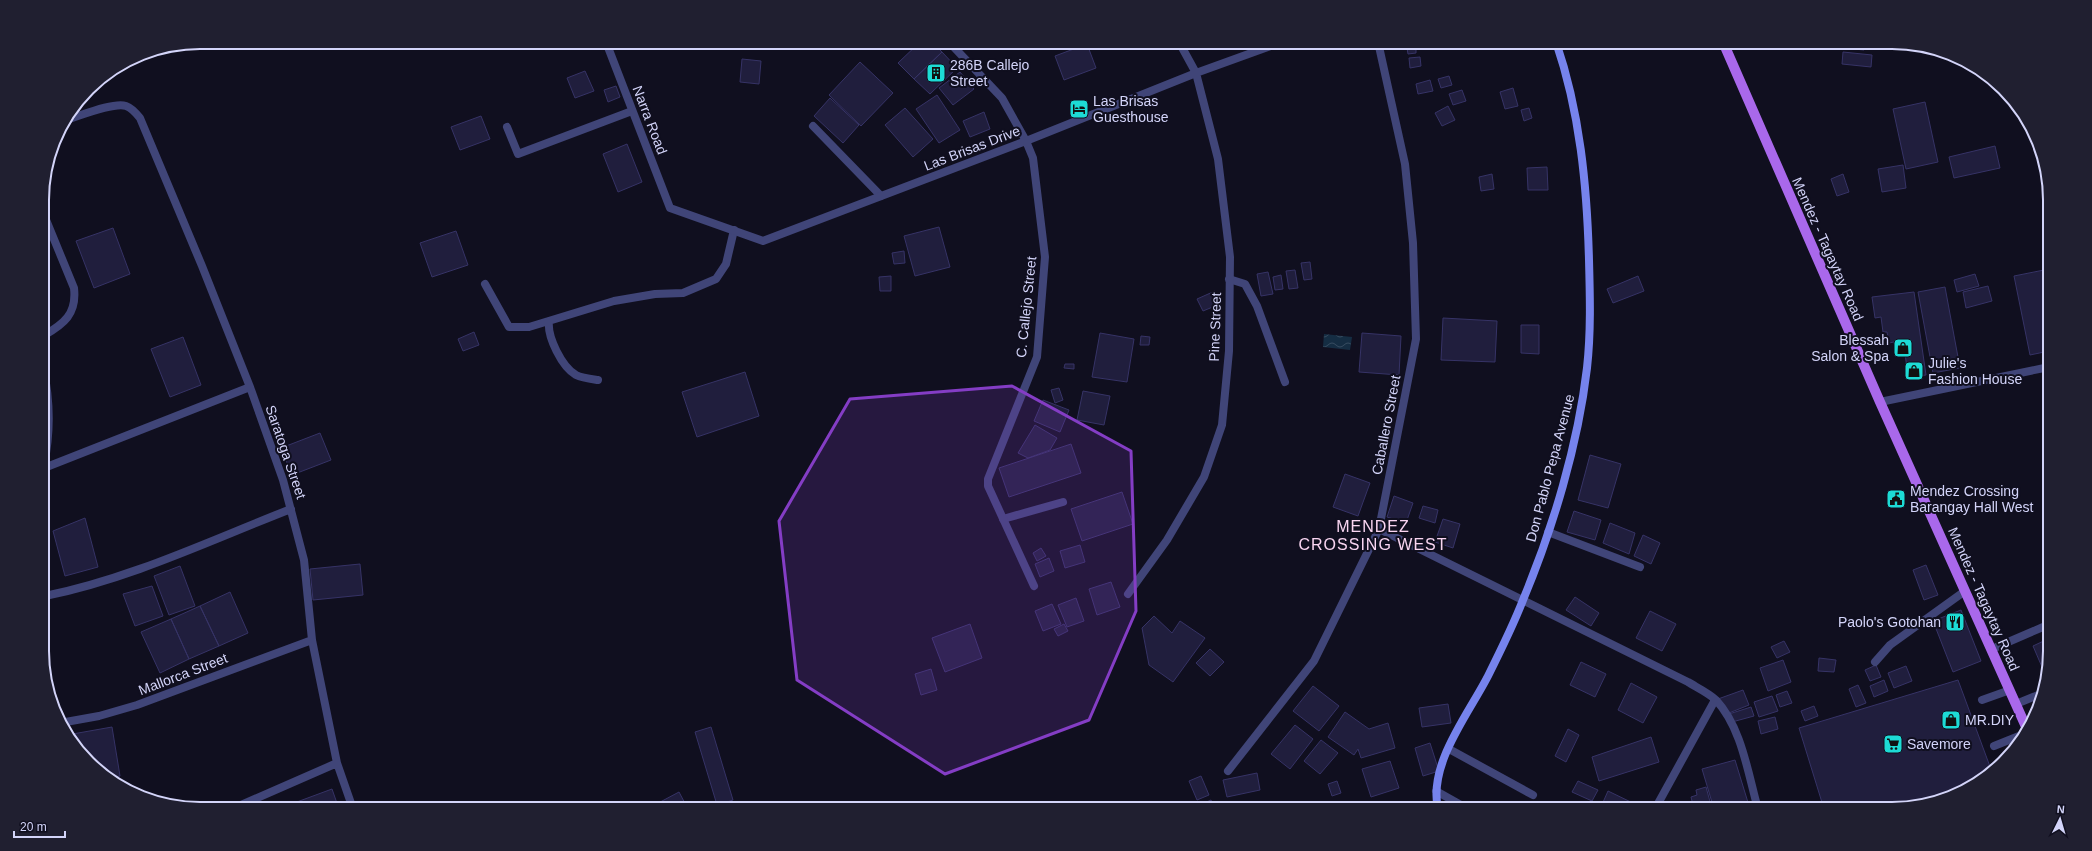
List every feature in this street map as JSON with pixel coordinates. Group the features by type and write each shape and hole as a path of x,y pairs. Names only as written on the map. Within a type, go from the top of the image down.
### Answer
{"main road":[{"name":"Mendez - Tagaytay Road","path":"1726,49 1880,402 2025,723"}],"street":[{"name":"Narra Road","path":"609,49 670,208"},
{"name":"C. Callejo Street","path":"956,49 1002,98 1026,141 1033,158 1045,257 1037,356 988,479 988,486 1034,586"},
{"name":"Pine Street","path":"1128,594 1167,540 1204,477 1222,424 1229,351 1230,257 1218,159 1196,73 1183,49"},
{"name":"Las Brisas Drive","path":"670,208 763,241 1026,141 1196,73 1263,49"},
{"name":"Caballero Street","path":"1228,770 1314,661 1379,529 1416,339 1413,244 1405,164 1380,49"},
{"name":"Don Pablo Pepa Avenue","path":"1437,802 1437,778 1449,749 1488,677 1523,601 1548,532 1569,457 1583,394 1589,349 1590,314 1589,241 1583,158 1573,101 1558,49"},
{"name":"Saratoga Street","path":"73,118 116,106 126,106 134,110 140,118 250,387 283,480 304,560 312,640 337,763 351,802"},
{"path":"507,127 518,154 632,111"},
{"path":"813,126 881,196"},
{"path":"49,227 74,288 75,299 74,308 69,316 49,331"},
{"path":"485,284 509,327 529,327 614,300 655,294 683,293 716,279 726,264 734,230"},
{"path":"1230,279 1245,284 1257,306 1285,382"},
{"path":"550,321 549,328 556,353 576,375 598,380"},
{"path":"1880,402 2043,368"},
{"path":"49,466 250,387"},
{"path":"49,406 49,430"},
{"path":"1003,519 1063,502"},
{"path":"49,595 77,589 120,576 291,509"},
{"path":"1379,529 1688,682 1716,700 1728,717 1738,740 1756,802"},
{"path":"1548,532 1640,567"},
{"path":"1875,662 1890,645 1965,591"},
{"path":"1992,649 2043,627"},
{"name":"Mallorca Street","path":"67,722 99,716 137,705 312,640"},
{"path":"1982,700 2010,690"},
{"path":"2016,704 2037,695"},
{"path":"1659,802 1716,700"},
{"path":"1994,746 2016,737"},
{"path":"1449,749 1534,795"},
{"path":"248,802 337,763"},
{"path":"1436,791 1456,802"}],"highlighted area":[{"path":"1012,386 1131,451 1136,611 1089,720 945,774 797,680 779,521 850,399"}],"water":[{"path":"1324,334 1352,337 1350,350 1323,347"}],"building":[{"path":"913,49 939,49 942,52 914,79 898,63"},
{"path":"1074,49 1089,49 1096,68 1064,80 1055,56"},
{"path":"1407,49 1416,49 1416,53 1408,54"},
{"name":"286B Callejo Street","path":"942,52 957,68 930,94 914,79"},
{"path":"1843,52 1872,55 1871,67 1842,64"},
{"path":"1420,57 1421,66 1410,68 1409,58"},
{"path":"742,59 761,61 759,84 740,82"},
{"path":"860,62 893,93 861,126 829,95"},
{"path":"585,71 594,91 575,98 567,78"},
{"path":"960,72 974,89 953,105 939,88"},
{"path":"1449,76 1452,85 1441,88 1438,79"},
{"path":"1430,80 1433,91 1418,94 1416,84"},
{"path":"616,86 620,97 608,102 604,90"},
{"path":"1513,88 1518,106 1505,109 1500,92"},
{"path":"1462,90 1466,101 1453,105 1449,94"},
{"path":"937,95 960,130 939,143 916,109"},
{"path":"830,98 859,125 843,143 814,116"},
{"path":"1925,102 1938,162 1906,169 1893,109"},
{"path":"1448,106 1455,120 1442,126 1435,113"},
{"path":"905,108 933,139 913,157 885,125"},
{"path":"1529,108 1532,118 1524,121 1521,110"},
{"path":"984,112 990,129 970,137 963,121"},
{"path":"481,116 490,139 460,150 451,127"},
{"path":"627,144 642,182 618,192 603,154"},
{"path":"1995,146 2000,168 1954,178 1949,157"},
{"path":"1903,165 1906,188 1882,192 1878,169"},
{"path":"1547,167 1548,190 1528,190 1527,168"},
{"path":"1492,174 1494,189 1481,191 1479,177"},
{"path":"1843,174 1849,192 1837,196 1831,179"},
{"path":"939,227 950,267 915,276 904,236"},
{"path":"113,228 130,274 94,288 76,241"},
{"path":"456,231 468,265 432,277 420,243"},
{"path":"904,251 905,263 894,264 892,253"},
{"path":"1310,262 1312,279 1304,280 1301,263"},
{"path":"1295,270 1298,288 1289,289 1286,271"},
{"path":"2043,270 2043,352 2030,355 2014,276"},
{"path":"1268,272 1273,294 1261,296 1257,274"},
{"path":"1975,274 1979,286 1957,292 1954,280"},
{"path":"1281,275 1283,289 1275,290 1273,277"},
{"path":"891,276 891,291 880,291 879,277"},
{"path":"1638,276 1644,291 1613,303 1607,289"},
{"path":"1988,286 1992,301 1966,308 1963,292"},
{"path":"1945,287 1960,368 1933,373 1918,292"},
{"path":"1215,291 1220,304 1203,311 1197,299"},
{"path":"1914,292 1926,375 1908,377 1905,353 1896,354 1894,342 1889,343 1887,332 1883,332 1881,317 1875,318 1872,297"},
{"path":"1443,318 1497,321 1495,362 1441,360"},
{"path":"1521,325 1539,325 1539,354 1521,353"},
{"path":"474,332 479,345 463,351 458,339"},
{"path":"1100,333 1134,339 1127,382 1092,377"},
{"path":"1362,333 1401,336 1399,375 1359,372"},
{"path":"1141,336 1150,337 1149,345 1140,345"},
{"path":"183,337 201,385 170,397 151,349"},
{"path":"1065,364 1074,364 1074,369 1064,368"},
{"path":"745,372 759,416 697,437 682,392"},
{"path":"1059,388 1063,400 1055,403 1051,390"},
{"path":"1083,391 1110,396 1104,425 1077,420"},
{"path":"1043,400 1069,410 1060,432 1034,421"},
{"path":"1035,425 1057,438 1050,450 1028,458 1018,453"},
{"path":"320,433 331,460 292,475 281,448"},
{"path":"1071,444 1081,473 1009,497 999,468"},
{"path":"1590,455 1621,464 1608,508 1578,500"},
{"path":"1345,474 1370,483 1358,516 1333,507"},
{"path":"1122,492 1133,524 1082,541 1071,509"},
{"path":"1394,496 1413,503 1406,523 1387,517"},
{"path":"1423,506 1438,510 1435,523 1419,518"},
{"path":"1574,511 1601,520 1595,540 1567,532"},
{"path":"85,518 98,567 65,576 53,531"},
{"path":"1443,519 1460,524 1453,548 1435,542"},
{"path":"1610,523 1635,533 1629,554 1603,543"},
{"path":"1643,535 1660,543 1651,564 1634,556"},
{"path":"1080,545 1085,562 1065,568 1060,551"},
{"path":"1041,548 1046,556 1037,561 1033,553"},
{"path":"1049,558 1054,571 1040,577 1035,564"},
{"path":"360,564 363,595 313,600 310,569"},
{"path":"1926,565 1938,595 1924,600 1913,570"},
{"path":"180,566 195,606 169,615 154,576"},
{"path":"1111,582 1120,607 1097,615 1089,589"},
{"path":"152,586 163,616 135,626 123,594"},
{"path":"230,592 248,633 219,646 200,606"},
{"path":"1575,597 1599,613 1591,626 1566,610"},
{"path":"1076,598 1084,621 1067,627 1058,605"},
{"path":"1052,604 1061,624 1043,631 1035,611"},
{"path":"200,606 219,646 189,659 171,619"},
{"path":"1961,610 1981,661 1953,672 1933,621"},
{"path":"1650,611 1676,624 1662,651 1636,638"},
{"path":"1154,616 1172,633 1180,621 1205,638 1173,682 1149,665 1142,628"},
{"path":"171,619 189,659 160,673 141,632"},
{"path":"970,624 982,658 945,672 932,638"},
{"path":"1064,624 1068,631 1058,636 1054,629"},
{"path":"1784,641 1790,652 1777,658 1771,647"},
{"path":"2043,641 2042,668 2033,646"},
{"path":"1210,649 1224,662 1210,676 1196,663"},
{"path":"1819,658 1836,660 1834,672 1818,671"},
{"path":"1783,660 1791,682 1768,691 1760,668"},
{"path":"1581,662 1606,674 1595,697 1570,685"},
{"path":"1876,665 1881,677 1870,681 1865,670"},
{"path":"1906,666 1912,681 1894,688 1888,673"},
{"path":"931,669 937,690 921,695 915,674"},
{"path":"1884,680 1888,691 1874,697 1870,686"},
{"name":"Savemore","path":"1958,680 1990,767 1968,782 1950,791 1922,799 1902,802 1822,802 1799,728"},
{"path":"1631,683 1657,697 1643,723 1618,710"},
{"path":"1858,685 1866,703 1856,707 1849,689"},
{"path":"1313,686 1339,706 1319,731 1293,711"},
{"path":"1743,690 1749,705 1724,715 1718,699"},
{"path":"1787,691 1792,703 1780,707 1776,695"},
{"path":"1772,696 1778,711 1759,717 1754,702"},
{"path":"1448,704 1451,723 1422,727 1419,708"},
{"path":"1814,706 1818,716 1805,721 1801,711"},
{"path":"1751,707 1754,716 1732,722 1729,714"},
{"path":"1345,712 1369,729 1388,723 1395,748 1361,758 1358,749 1354,755 1328,737"},
{"path":"1775,717 1778,729 1761,734 1758,721"},
{"path":"1295,725 1313,739 1290,769 1271,754"},
{"path":"112,727 120,776 116,777 100,765 86,751 73,734"},
{"path":"711,727 733,800 727,802 716,802 695,732"},
{"path":"1568,729 1579,735 1566,762 1555,756"},
{"path":"1651,737 1659,762 1599,781 1592,757"},
{"path":"1321,740 1338,753 1320,774 1304,761"},
{"path":"1430,743 1439,771 1423,776 1415,748"},
{"path":"1735,760 1748,802 1712,802 1702,769"},
{"path":"1390,761 1399,788 1371,797 1362,769"},
{"path":"1257,773 1260,790 1227,797 1223,780"},
{"path":"1201,776 1209,795 1197,800 1189,781"},
{"path":"1337,781 1341,793 1332,796 1328,784"},
{"path":"1578,781 1598,790 1592,801 1572,792"},
{"path":"1706,787 1710,802 1692,802 1691,797 1697,795 1696,790"},
{"path":"332,789 337,802 297,802"},
{"path":"1608,791 1631,802 1603,802"},
{"path":"679,792 684,802 660,802"}],"place":[{"name":"286B Callejo Street","path":"936,73"},
{"name":"Las Brisas Guesthouse","path":"1079,109"},
{"name":"Blessah Salon & Spa","path":"1903,348"},
{"name":"Julie's Fashion House","path":"1914,371"},
{"name":"Mendez Crossing Barangay Hall West","path":"1896,499"},
{"name":"Paolo's Gotohan","path":"1955,622"},
{"name":"MR.DIY","path":"1951,720"},
{"name":"Savemore","path":"1893,744"}],"district":[{"name":"MENDEZ CROSSING WEST","path":"1373,535"}]}
